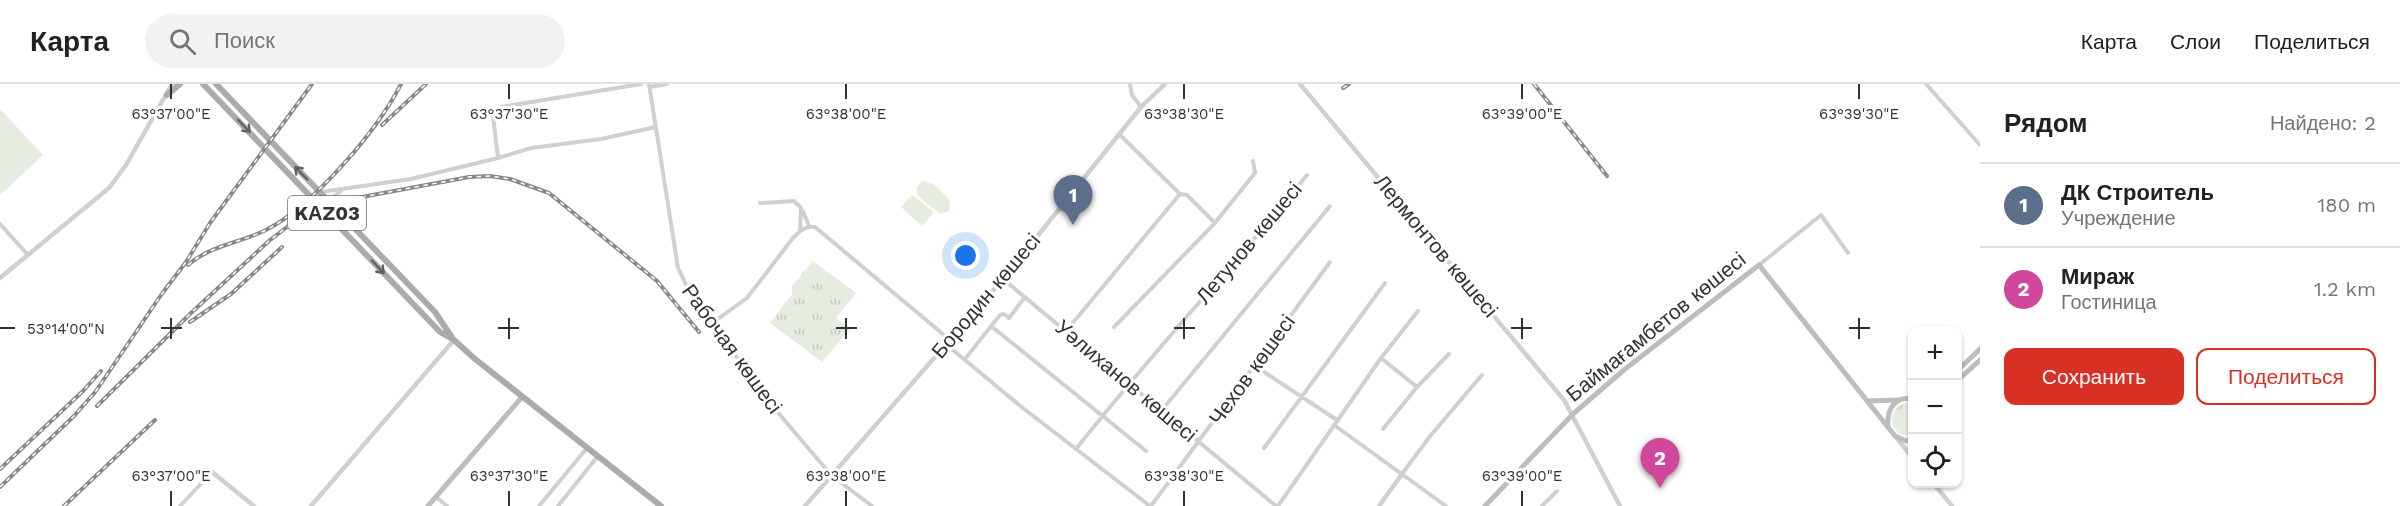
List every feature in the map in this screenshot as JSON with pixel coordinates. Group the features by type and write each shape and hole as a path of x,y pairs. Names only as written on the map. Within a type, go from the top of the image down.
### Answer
{"main road":[{"path":"167,95 171,84"},
{"path":"167,95 180,84"},
{"name":"KАZ03","path":"203,84 440,332 454,340 522,397 661,506"},
{"name":"KАZ03","path":"216,84 435,312 454,340"},
{"path":"1759,265 1895,436 1908,441"},
{"name":"Баймағамбетов көшесі","path":"1485,506 1573,414 1625,369 1759,265"},
{"path":"1962,366 1980,348"},
{"path":"1962,376 1980,360"},
{"path":"428,506 522,397"},
{"path":"1868,401 1908,398"},
{"path":"1888,427 1887,415 1891,406 1899,400"}],"street":[{"path":"498,158 493,116 501,107 641,84"},
{"path":"650,85 667,84"},
{"path":"1130,84 1132,95 1140,106"},
{"name":"Бородин көшесі","path":"805,506 1003,279 1140,106 1165,84"},
{"name":"Лермонтов көшесі","path":"1300,84 1564,399 1620,506"},
{"path":"1926,84 1980,145"},
{"name":"Рабочая көшесі","path":"650,85 682,282 775,409 831,475 872,506"},
{"path":"0,278 109,188 123,171 167,95"},
{"path":"320,192 445,171 531,148 615,136 656,127"},
{"path":"1119,134 1180,194 1187,195 1215,223"},
{"path":"1114,327 1215,223 1255,172 1253,161"},
{"name":"Летунов көшесі","path":"1076,449 1128,382 1244,252 1307,175"},
{"path":"331,204 333,197 344,189"},
{"path":"1066,331 1180,194"},
{"path":"760,203 794,201 801,207 809,226"},
{"path":"800,231 801,207"},
{"path":"1162,410 1330,207"},
{"name":"Баймағамбетов көшесі","path":"1759,265 1821,215 1848,253"},
{"path":"0,224 28,255"},
{"path":"711,324 747,298 800,231 809,226 815,227 965,359 1150,506"},
{"name":"Чехов көшесі","path":"1150,506 1330,262"},
{"name":"Уәлиханов көшесі","path":"1003,279 1277,506"},
{"path":"1264,448 1385,283"},
{"path":"965,359 1002,314 1010,318 1025,297"},
{"path":"1277,506 1381,358 1418,311"},
{"path":"992,326 1146,451"},
{"path":"311,506 454,340"},
{"path":"1383,429 1417,387 1449,354"},
{"path":"1381,358 1417,387"},
{"path":"1255,366 1301,399 1337,420"},
{"path":"1379,506 1431,435 1482,375"},
{"path":"1334,425 1446,506"},
{"path":"1895,436 1908,452"},
{"path":"539,506 587,448"},
{"path":"558,506 598,456"},
{"path":"180,506 212,472 254,506"},
{"path":"1938,488 1952,506"},
{"path":"1542,506 1557,491"},
{"path":"436,497 447,506"}],"green space":[{"path":"0,111 43,155 0,195"},
{"path":"922,181 934,185 945,195 950,202 949,211 940,214 919,197 916,189"},
{"path":"912,195 934,212 922,226 901,207"},
{"path":"813,261 856,293 836,318 850,329 822,362 770,323 792,294 792,286"},
{"path":"1908,402 1908,435 1898,432 1892,422 1895,410"}],"railway":[{"path":"0,487 74,416 96,391 186,262 210,223 312,84"},
{"path":"188,265 206,253 266,230 304,204 360,145 401,84"},
{"path":"382,125 426,84"},
{"path":"1343,88 1349,84"},
{"path":"1534,84 1607,176"},
{"path":"97,406 191,313 287,227 307,215 346,200 469,177 490,176 510,179 549,193 657,281 699,332"},
{"path":"190,322 231,294 282,247"},
{"path":"0,469 83,391 101,371"},
{"path":"64,506 155,420"}],"place":[{"name":"ДК Строитель","path":"1073,225"},
{"name":"Мираж","path":"1660,488"}]}
